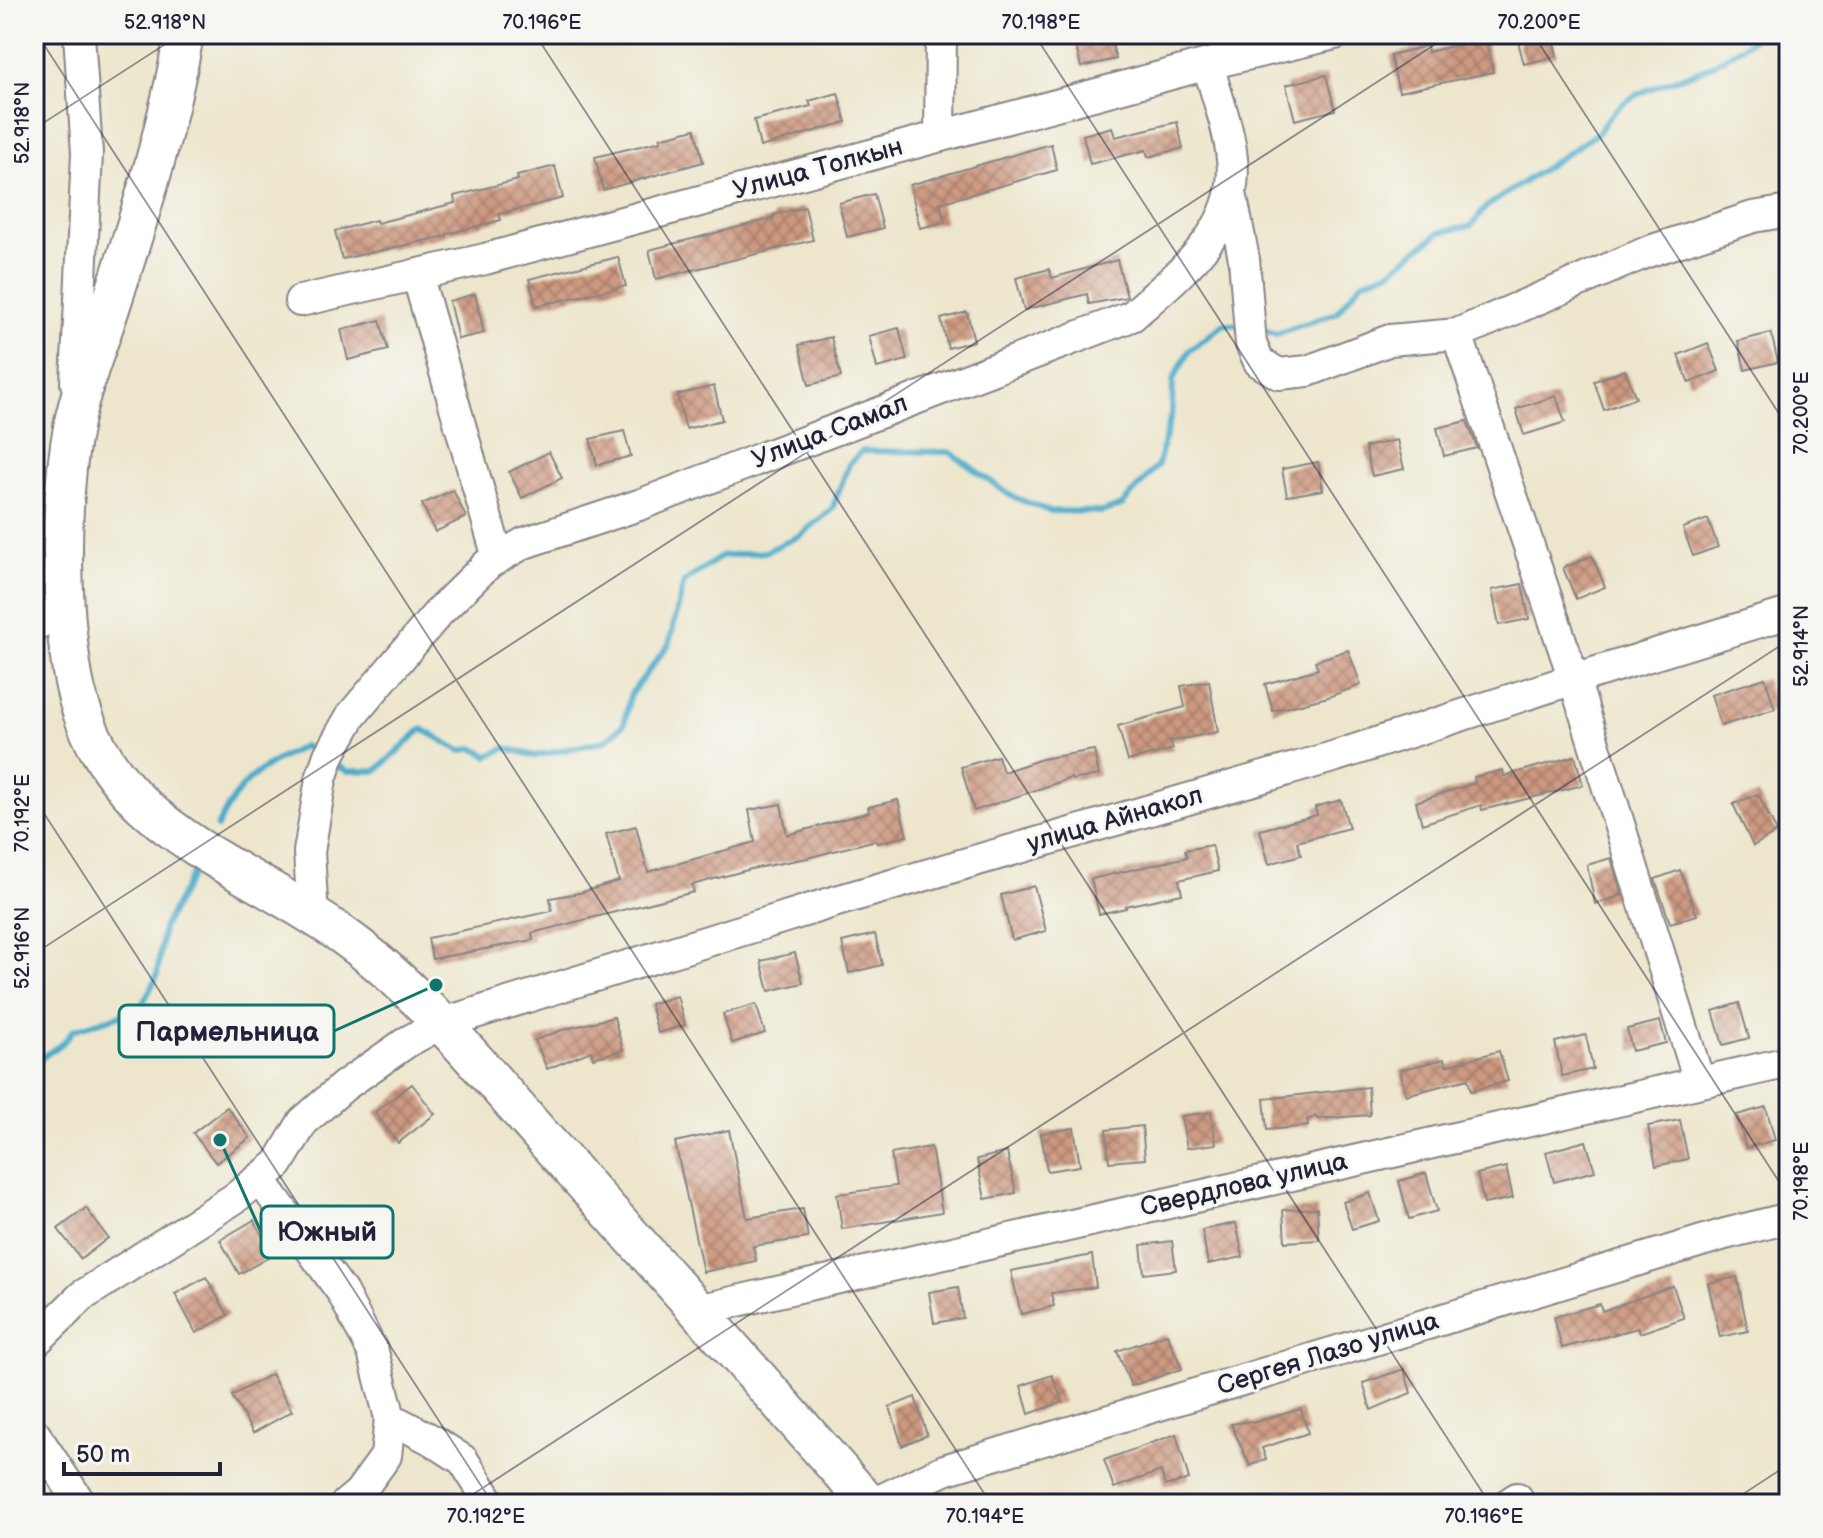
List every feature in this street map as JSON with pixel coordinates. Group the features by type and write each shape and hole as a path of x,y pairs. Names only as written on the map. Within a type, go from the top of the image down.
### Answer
{"main road":[{"path":"184,34 175,85 145,197 74,420 63,548 73,674 84,721 124,788 141,806 185,839 346,937 380,964 440,1024 871,1504"}],"street":[{"path":"74,420 87,153 79,34"},
{"path":"940,136 941,34"},
{"name":"Улица Толкын","path":"300,301 500,255 1208,64 1335,34"},
{"name":"Улица Самал","path":"313,917 309,852 325,767 351,716 439,612 489,563 524,543 639,505 1132,316 1213,237 1232,198 1232,159 1208,64"},
{"path":"1232,198 1244,259 1251,344 1259,362 1279,374 1308,371 1390,340 1457,334 1647,252 1753,217 1789,211"},
{"path":"417,274 498,558"},
{"path":"1457,334 1574,679 1699,1081"},
{"path":"34,626 66,607"},
{"name":"улица Айнакол","path":"34,1343 82,1296 260,1179 278,1164 303,1122 344,1086 407,1042 440,1024 840,900 1336,756 1789,613"},
{"name":"Свердлова улица","path":"698,1310 1789,1062"},
{"path":"260,1179 342,1292 373,1352 390,1418 386,1456 359,1493 346,1504"},
{"name":"Сергея Лазо улица","path":"871,1504 944,1470 1710,1238 1789,1218"},
{"path":"390,1418 463,1460 491,1504"},
{"path":"34,1433 81,1504"}],"building":[{"path":"1073,34 1109,34 1116,59 1081,67"},
{"path":"1516,34 1552,34 1557,56 1524,64"},
{"path":"1485,38 1493,72 1399,92 1390,55 1427,46 1428,52"},
{"path":"1326,75 1335,110 1295,120 1286,85"},
{"path":"838,93 846,122 760,147 754,120 811,106 809,101"},
{"path":"1177,122 1183,148 1148,157 1146,150 1090,164 1083,135 1112,127 1115,137"},
{"path":"695,129 703,162 603,190 595,157"},
{"path":"1051,144 1057,170 940,203 945,222 920,228 910,185"},
{"path":"555,166 563,198 499,214 501,220 447,236 342,259 335,231 455,203 454,196 518,180 517,176"},
{"path":"874,194 883,228 847,237 839,203"},
{"path":"805,207 813,240 656,279 649,250"},
{"path":"618,257 626,286 536,306 529,279"},
{"path":"1117,260 1127,297 1089,304 1087,294 1024,310 1016,278 1049,269 1052,278"},
{"path":"475,294 484,333 458,339 449,301"},
{"path":"967,312 974,341 948,348 941,319"},
{"path":"380,320 388,350 348,360 341,330"},
{"path":"899,328 907,360 877,368 869,336"},
{"path":"1771,333 1778,362 1745,370 1738,341"},
{"path":"831,337 841,377 809,385 799,345"},
{"path":"1708,343 1719,371 1689,383 1678,355"},
{"path":"1625,370 1636,398 1604,410 1594,381"},
{"path":"714,386 722,420 686,429 677,395"},
{"path":"1556,396 1565,422 1524,435 1516,409"},
{"path":"1467,421 1477,448 1444,456 1437,428"},
{"path":"624,431 631,456 597,465 590,439"},
{"path":"1397,440 1404,469 1372,476 1365,447"},
{"path":"549,452 562,478 522,498 509,472"},
{"path":"1318,462 1323,490 1287,496 1282,469"},
{"path":"453,490 466,517 435,532 422,504"},
{"path":"1708,519 1718,547 1693,556 1683,528"},
{"path":"1592,556 1605,587 1576,599 1563,568"},
{"path":"1522,584 1529,619 1499,625 1492,590"},
{"path":"1348,650 1361,685 1273,711 1265,684 1318,669 1315,661"},
{"path":"1765,678 1775,709 1721,726 1711,695"},
{"path":"1209,681 1218,732 1170,741 1173,749 1128,761 1118,726 1185,707 1181,686"},
{"path":"1094,750 1099,775 1071,778 974,811 961,767 998,756 1003,772 1042,759"},
{"path":"1575,756 1583,785 1482,810 1481,805 1422,824 1416,802 1475,783 1474,777 1503,770 1504,776"},
{"path":"1758,794 1777,832 1753,846 1733,804"},
{"path":"898,800 907,836 877,843 876,840 751,869 692,885 694,892 532,933 533,940 432,959 428,938 552,911 550,898 619,881 606,834 636,826 648,872 755,842 749,810 781,804 787,835 869,812 868,807"},
{"path":"1341,800 1349,828 1297,842 1301,855 1269,864 1260,830 1317,815 1315,807"},
{"path":"1212,845 1218,871 1179,880 1182,894 1099,914 1091,879 1187,857 1185,850"},
{"path":"1611,858 1622,895 1595,904 1587,865"},
{"path":"1680,870 1697,915 1670,923 1655,879"},
{"path":"1034,886 1046,931 1012,940 1001,895"},
{"path":"875,934 882,965 849,973 842,942"},
{"path":"795,953 803,983 769,991 761,961"},
{"path":"677,996 685,1025 658,1033 650,1004"},
{"path":"1739,1003 1749,1038 1723,1045 1713,1011"},
{"path":"756,1004 765,1033 732,1043 723,1014"},
{"path":"614,1017 623,1050 593,1058 591,1051 547,1069 535,1040"},
{"path":"1660,1021 1666,1043 1632,1051 1627,1029"},
{"path":"1586,1035 1593,1069 1562,1076 1555,1042"},
{"path":"1499,1051 1508,1081 1471,1091 1468,1079 1406,1095 1400,1070 1444,1059 1446,1066"},
{"path":"412,1084 435,1114 398,1143 375,1112"},
{"path":"1368,1087 1370,1115 1317,1119 1316,1116 1307,1120 1308,1126 1267,1130 1264,1099"},
{"path":"227,1107 250,1138 216,1163 193,1133"},
{"path":"1766,1107 1775,1140 1746,1148 1737,1115"},
{"path":"1211,1112 1216,1144 1187,1148 1181,1116"},
{"path":"1680,1120 1688,1159 1656,1166 1648,1126"},
{"path":"1142,1126 1145,1159 1109,1162 1106,1130"},
{"path":"1074,1128 1080,1166 1047,1171 1041,1133"},
{"path":"729,1130 747,1218 803,1209 808,1238 753,1246 756,1261 703,1272 675,1142"},
{"path":"1586,1141 1595,1171 1554,1182 1546,1152"},
{"path":"931,1147 942,1212 842,1229 837,1194 896,1186 891,1154"},
{"path":"1007,1152 1016,1193 985,1199 977,1159"},
{"path":"1506,1167 1513,1198 1484,1204 1477,1174"},
{"path":"1426,1173 1437,1211 1409,1219 1399,1181"},
{"path":"1370,1193 1379,1221 1352,1229 1343,1202"},
{"path":"86,1208 108,1238 81,1259 58,1229"},
{"path":"1317,1208 1319,1240 1285,1242 1283,1210"},
{"path":"254,1220 273,1255 239,1274 220,1240"},
{"path":"1236,1223 1243,1257 1208,1264 1202,1230"},
{"path":"1172,1241 1176,1270 1144,1274 1141,1245"},
{"path":"1092,1255 1096,1287 1051,1293 1054,1306 1021,1314 1011,1271"},
{"path":"206,1277 228,1315 196,1333 175,1294"},
{"path":"1737,1277 1748,1331 1720,1337 1708,1283"},
{"path":"1673,1286 1684,1318 1640,1333 1638,1328 1562,1348 1554,1317 1600,1304 1602,1311"},
{"path":"958,1287 963,1318 934,1323 929,1292"},
{"path":"1167,1334 1182,1369 1131,1386 1117,1351"},
{"path":"1404,1369 1411,1393 1371,1410 1363,1383"},
{"path":"271,1374 292,1411 253,1433 232,1396"},
{"path":"1052,1375 1063,1402 1029,1414 1021,1386"},
{"path":"915,1397 927,1435 902,1446 890,1407"},
{"path":"1301,1409 1308,1433 1262,1448 1266,1459 1250,1466 1231,1424 1252,1423"},
{"path":"1176,1434 1189,1479 1165,1486 1161,1471 1114,1488 1104,1460"}],"waterway":[{"path":"1258,328 1276,334 1336,313 1362,282 1390,271 1440,232 1471,226 1486,207 1599,132 1609,117 1633,97 1715,64 1760,34"},
{"path":"334,764 347,771 376,771 422,729 461,751 473,748 488,756 506,748 535,756 605,741 624,724 630,695 669,644 684,582 722,556 765,552 801,535 832,509 849,464 862,451 950,452 1011,496 1049,511 1102,512 1122,505 1158,465 1172,411 1173,380 1189,351 1224,324 1240,325"},
{"path":"217,827 234,797 262,770 304,746 321,756"},
{"path":"34,1069 73,1030 140,1009 157,976 163,928 197,865"}],"place":[{"name":"Пармельница","path":"436,985"},
{"name":"Южный","path":"220,1140"}]}
